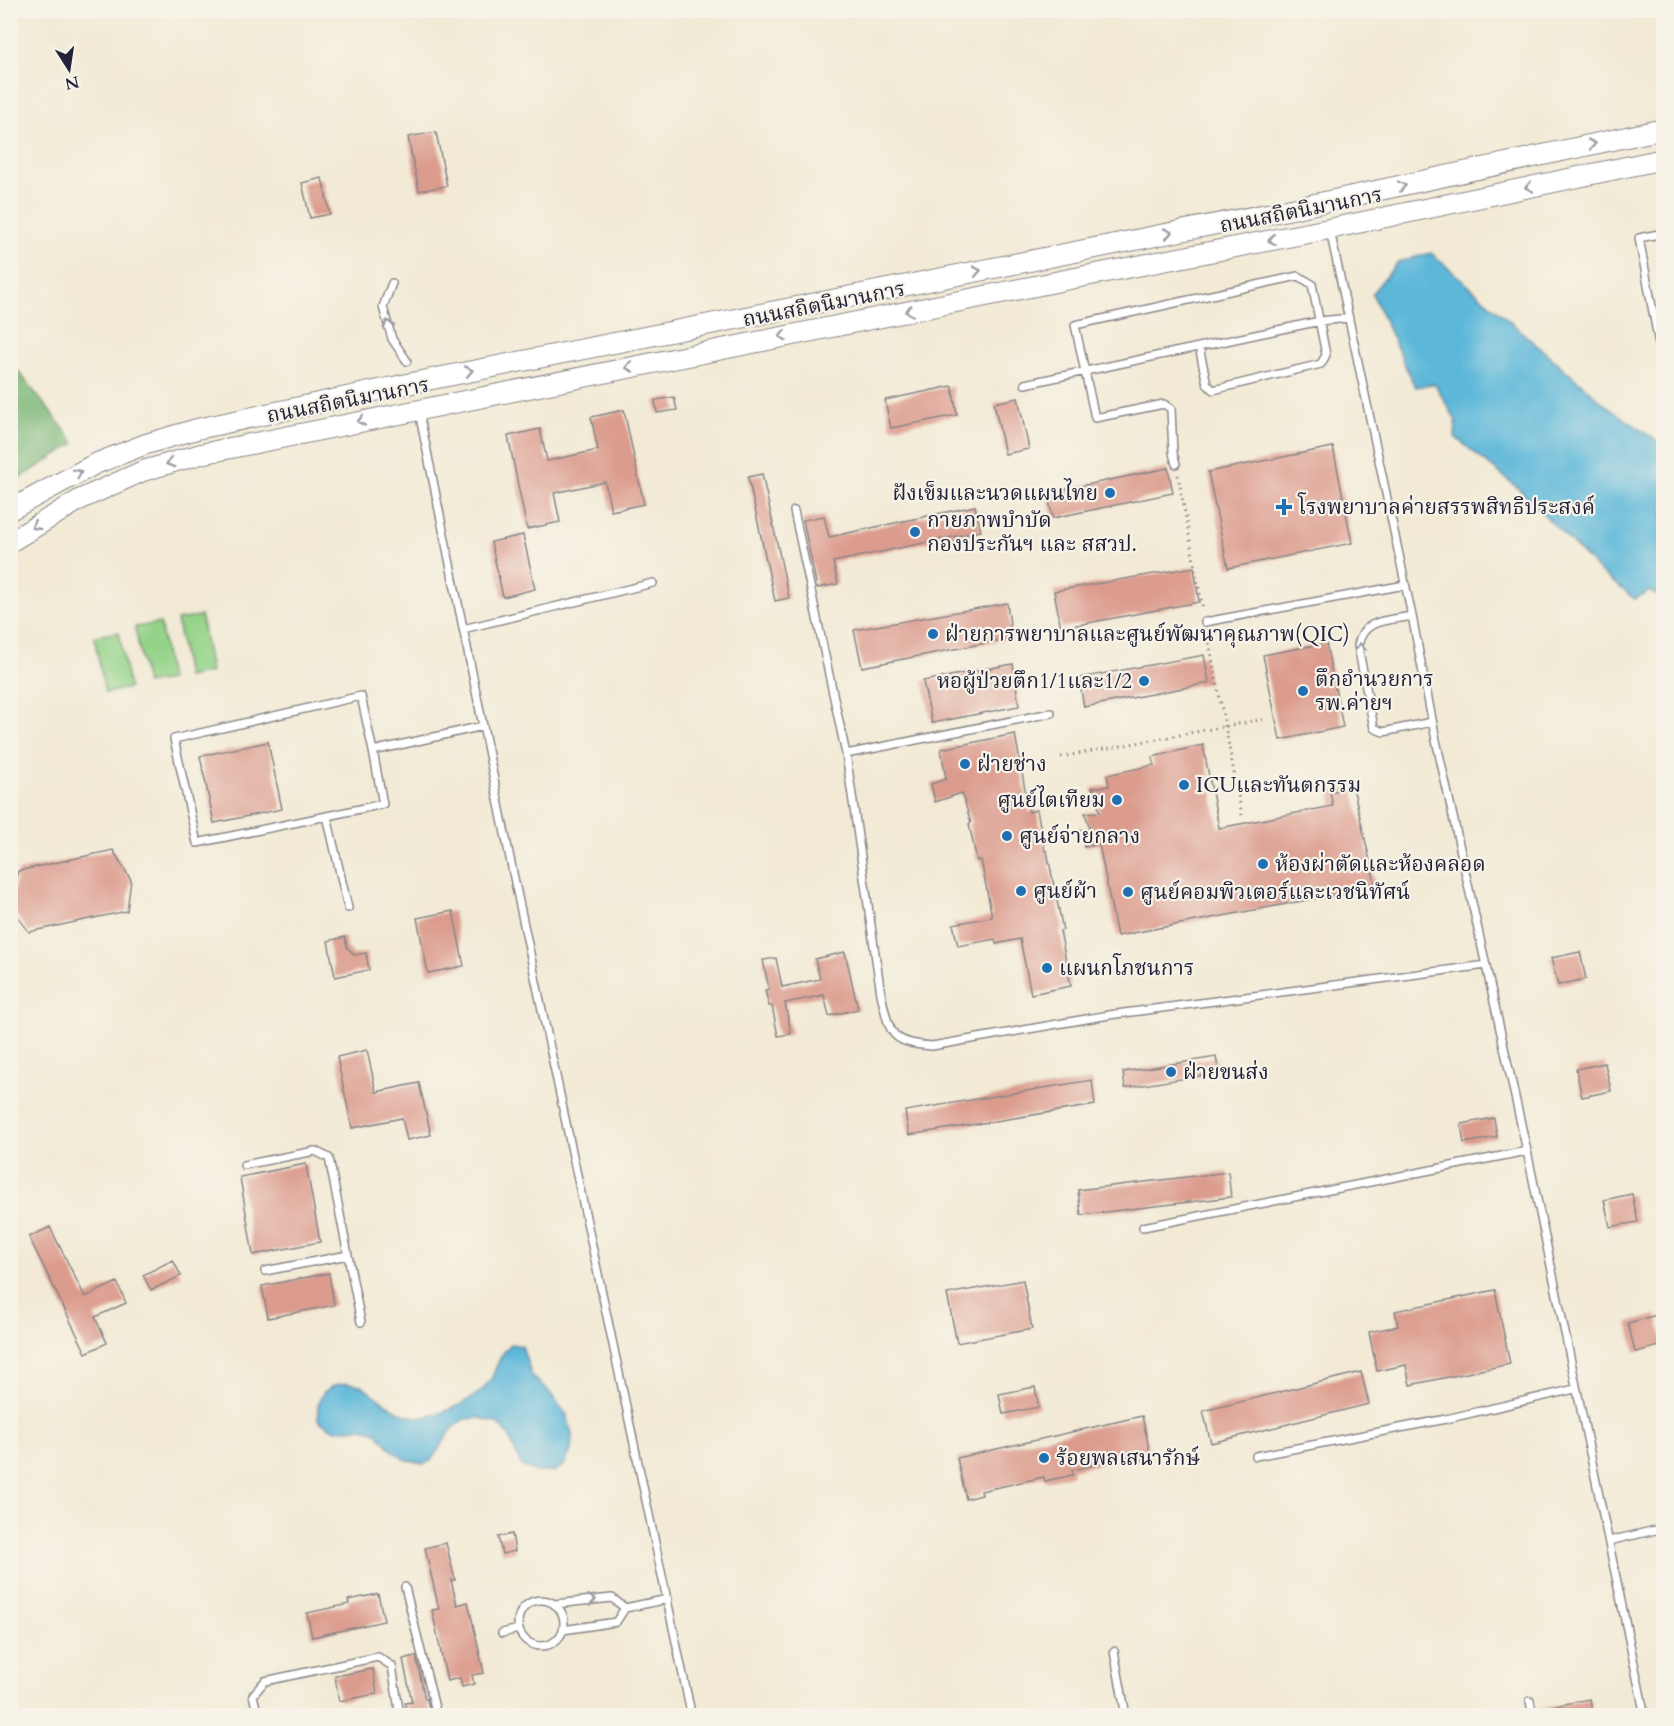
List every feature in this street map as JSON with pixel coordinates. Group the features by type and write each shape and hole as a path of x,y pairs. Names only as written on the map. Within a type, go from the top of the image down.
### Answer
{"main road":[{"name":"ถนนสถิตนิมานการ","path":"10,510 95,464 146,444 197,429 412,383 1324,203 1664,129"},
{"name":"ถนนสถิตนิมานการ","path":"10,542 81,499 142,471 201,454 1058,281 1329,230 1664,159"},
{"path":"1324,203 1329,230"},
{"path":"412,383 418,410"}],"lane":[{"path":"1329,230 1412,616 1432,722 1527,1151 1645,1716"},
{"path":"1664,233 1639,238 1664,370"},
{"path":"1176,464 1173,453 1171,409 1164,404 1095,418 1075,325 1298,276 1312,284 1326,355 1321,364 1213,390 1207,384 1199,346"},
{"path":"392,283 383,307 392,339 407,361"},
{"path":"1025,384 1320,321 1349,318"},
{"path":"1654,321 1664,319"},
{"path":"418,410 690,1708"},
{"path":"794,511 846,754 881,994 887,1022 897,1038 909,1045 932,1046 1109,1015 1486,965"},
{"path":"463,629 653,583"},
{"path":"1205,622 1405,585"},
{"path":"1412,616 1369,625 1360,634 1358,646 1374,728 1383,732 1432,722"},
{"path":"361,696 373,751 383,804 197,843 174,739 361,696"},
{"path":"846,754 1051,713"},
{"path":"373,751 483,726"},
{"path":"327,816 348,908"},
{"path":"244,1165 315,1151 329,1158 361,1322"},
{"path":"1143,1227 1527,1151"},
{"path":"265,1271 348,1255"},
{"path":"1256,1456 1446,1419 1575,1389"},
{"path":"1609,1540 1664,1528"},
{"path":"405,1587 437,1716"},
{"path":"555,1604 563,1616 563,1630 554,1641 541,1646 527,1641 519,1629 519,1615 528,1604 542,1600 555,1604 612,1598 625,1608"},
{"path":"563,1630 616,1622 625,1608 668,1599"},
{"path":"502,1633 519,1629"},
{"path":"1114,1651 1126,1716"},
{"path":"258,1716 253,1695 265,1681 378,1657 392,1666 400,1716"},
{"path":"1530,1701 1533,1716"}],"path":[{"path":"1176,464 1242,815"},
{"path":"1061,757 1265,719"}],"green space":[{"path":"11,362 75,443 10,484"},
{"path":"201,616 211,672 187,677 177,620"},
{"path":"160,623 170,680 146,684 135,627"},
{"path":"119,632 129,688 105,693 94,636"}],"water":[{"path":"1431,253 1609,408 1663,445 1663,599 1649,591 1635,599 1600,572 1519,489 1455,437 1456,421 1435,384 1415,387 1372,293 1398,262"},
{"path":"511,1344 522,1346 532,1377 546,1388 567,1415 572,1434 571,1450 564,1465 553,1472 537,1472 523,1467 509,1435 496,1423 480,1418 464,1419 451,1430 431,1461 423,1464 404,1459 392,1450 376,1432 362,1428 335,1430 318,1420 318,1406 325,1391 330,1387 348,1383 363,1387 394,1409 407,1415 421,1417 445,1411 472,1398 486,1386 501,1356"}],"building":[{"path":"436,132 447,186 419,191 408,137"},
{"path":"322,178 330,214 310,218 302,183"},
{"path":"952,386 957,415 891,428 885,400"},
{"path":"674,397 677,410 657,413 655,400"},
{"path":"1018,398 1029,449 1005,454 994,403"},
{"path":"624,410 644,504 611,511 605,482 554,493 560,522 527,529 508,436 540,429 547,461 598,450 591,417"},
{"path":"1333,447 1352,543 1228,568 1208,472"},
{"name":"ฝังเข็มและนวดแผนไทย","path":"1168,468 1173,493 1053,518 1047,493"},
{"path":"762,474 789,598 775,601 748,477"},
{"name":"กายภาพบำบัด กองประกันฯ และ สสวป.","path":"975,506 981,531 833,562 838,584 817,588 803,520 824,516 829,537"},
{"path":"523,535 535,589 503,597 491,542"},
{"path":"1194,567 1199,602 1061,628 1054,591"},
{"name":"ฝ่ายการพยาบาลและศูนย์พัฒนาคุณภาพ(QIC)","path":"1007,603 1012,638 862,667 854,630"},
{"name":"ตึกอำนวยการ รพ.ค่ายฯ","path":"1326,643 1343,727 1280,740 1263,655"},
{"name":"หอผู้ป่วยตึก1/1และ1/2","path":"1204,655 1209,683 1084,707 1079,678"},
{"path":"1013,664 1019,706 932,723 923,681"},
{"path":"1015,734 1029,812 1037,810 1045,851 1047,851 1063,930 1060,931 1071,986 1031,994 1020,939 996,944 995,939 958,946 953,924 992,917 981,860 977,861 969,824 971,823 962,793 935,802 931,784 946,779 941,749"},
{"path":"268,742 282,809 214,823 200,756"},
{"path":"1203,745 1219,828 1333,806 1330,792 1353,787 1376,887 1117,936 1099,844 1084,847 1081,830 1090,829 1085,813 1100,812 1092,788 1109,786 1107,775 1154,765 1152,757"},
{"path":"113,850 131,880 127,911 29,932 10,906 18,871"},
{"path":"453,911 464,966 428,973 417,918"},
{"path":"345,937 347,947 354,955 366,953 369,970 335,977 328,941"},
{"path":"845,952 858,1009 829,1016 824,995 785,1003 791,1034 778,1036 772,1006 769,1006 765,990 769,989 763,960 776,958 782,987 820,979 815,959"},
{"path":"1580,952 1586,979 1558,985 1551,958"},
{"path":"367,1050 376,1092 419,1083 431,1135 407,1140 402,1118 352,1128 337,1057"},
{"name":"ฝ่ายขนส่ง","path":"1216,1057 1219,1073 1125,1088 1123,1072"},
{"path":"1605,1063 1611,1091 1582,1097 1576,1069"},
{"path":"1092,1080 1095,1105 909,1135 905,1111"},
{"path":"1494,1118 1497,1137 1464,1143 1461,1124"},
{"path":"306,1164 320,1242 253,1255 240,1177"},
{"path":"1228,1172 1231,1197 1081,1215 1078,1190"},
{"path":"1632,1194 1638,1222 1610,1227 1604,1200"},
{"path":"50,1227 85,1297 117,1282 126,1303 95,1317 107,1343 86,1353 29,1237"},
{"path":"173,1260 181,1276 151,1290 143,1275"},
{"path":"329,1273 334,1305 268,1318 262,1286"},
{"path":"1023,1280 1032,1329 957,1343 947,1294"},
{"path":"1495,1290 1510,1364 1410,1385 1406,1365 1377,1371 1369,1332 1398,1326 1395,1311"},
{"path":"1657,1315 1664,1345 1635,1352 1628,1323"},
{"path":"1361,1372 1369,1404 1211,1443 1203,1411"},
{"path":"1035,1387 1039,1407 1003,1414 999,1394"},
{"name":"ร้อยพลเสนารักษ์","path":"1142,1416 1151,1457 1136,1461 1135,1456 1072,1470 1073,1475 1045,1481 1044,1477 981,1491 982,1495 966,1499 957,1458"},
{"path":"512,1534 515,1551 502,1554 498,1537"},
{"path":"446,1543 455,1580 451,1580 457,1605 468,1602 484,1673 472,1675 474,1684 462,1687 460,1678 447,1681 432,1610 439,1609 425,1548"},
{"path":"378,1594 384,1621 312,1637 307,1613 349,1604 348,1600"},
{"path":"416,1656 431,1716 407,1716 405,1703 412,1702 403,1659"},
{"path":"373,1669 377,1694 339,1701 335,1676"},
{"path":"1590,1699 1593,1716 1540,1716 1539,1709"}],"place":[{"name":"ฝังเข็มและนวดแผนไทย","path":"1110,493"},
{"name":"โรงพยาบาลค่ายสรรพสิทธิประสงค์","path":"1284,507"},
{"name":"กายภาพบำบัด กองประกันฯ และ สสวป.","path":"915,532"},
{"name":"ฝ่ายการพยาบาลและศูนย์พัฒนาคุณภาพ(QIC)","path":"933,634"},
{"name":"หอผู้ป่วยตึก1/1และ1/2","path":"1144,681"},
{"name":"ตึกอำนวยการ รพ.ค่ายฯ","path":"1303,691"},
{"name":"ฝ่ายช่าง","path":"965,764"},
{"name":"ICUและทันตกรรม","path":"1184,785"},
{"name":"ศูนย์ไตเทียม","path":"1117,800"},
{"name":"ศูนย์จ่ายกลาง","path":"1007,836"},
{"name":"ห้องผ่าตัดและห้องคลอด","path":"1263,864"},
{"name":"ศูนย์ผ้า","path":"1021,891"},
{"name":"ศูนย์คอมพิวเตอร์และเวชนิทัศน์","path":"1128,892"},
{"name":"แผนกโภชนการ","path":"1047,968"},
{"name":"ฝ่ายขนส่ง","path":"1171,1072"},
{"name":"ร้อยพลเสนารักษ์","path":"1044,1458"}]}
